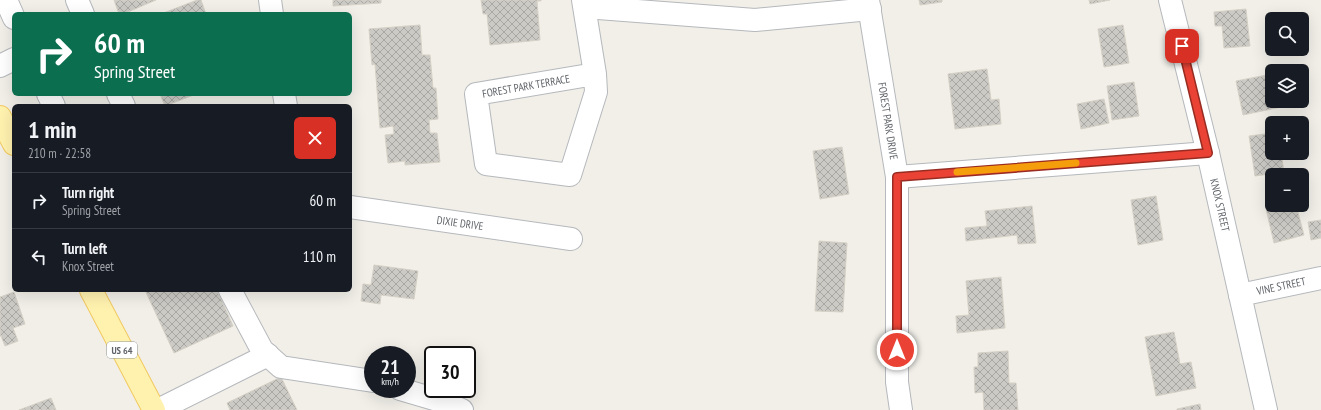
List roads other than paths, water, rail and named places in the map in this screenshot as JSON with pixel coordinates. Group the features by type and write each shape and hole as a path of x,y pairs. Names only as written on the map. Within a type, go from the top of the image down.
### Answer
{"main road":[{"path":"0,117 12,140"},
{"name":"US 64","path":"92,292 154,410"}],"street":[{"path":"6,0 12,14"},
{"path":"77,0 82,12"},
{"path":"270,0 272,12"},
{"name":"KNOX STREET","path":"1170,0 1208,153 1266,410"},
{"name":"FOREST PARK TERRACE","path":"595,74 476,94 486,164 570,175 596,92 595,74 584,4 705,8 755,20 869,5"},
{"name":"FOREST PARK DRIVE","path":"869,5 897,177 897,382 901,410"},
{"path":"0,66 12,60"},
{"path":"897,177 1208,153"},
{"name":"DIXIE DRIVE","path":"352,207 571,239"},
{"name":"VINE STREET","path":"1240,295 1321,278"},
{"path":"231,292 262,350 281,367 364,381"},
{"path":"158,410 268,355"},
{"path":"416,394 441,401 462,410"},
{"path":"403,398 408,410"}]}
